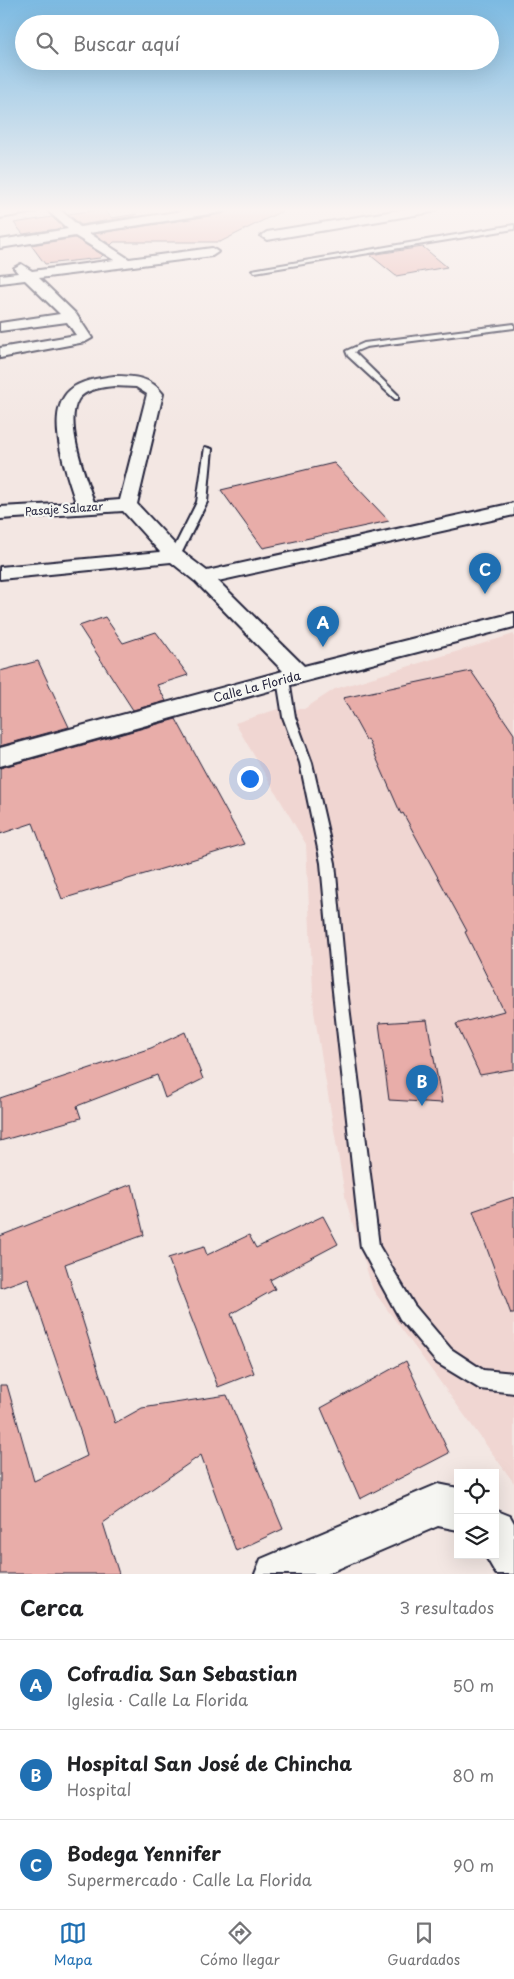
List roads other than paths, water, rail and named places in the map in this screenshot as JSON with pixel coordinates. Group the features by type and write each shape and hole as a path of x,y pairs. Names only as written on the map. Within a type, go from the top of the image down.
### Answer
{"street":[{"path":"0,353 85,338 71,317 36,281"},
{"path":"0,327 71,317"},
{"path":"87,507 68,441 67,414 71,398 77,392 94,385 116,381 144,383 152,388 155,394 128,505 175,556 203,578 291,677"},
{"name":"Pasaje Salazar","path":"0,513 128,505"},
{"path":"203,578 514,509"},
{"path":"0,572 175,556"},
{"name":"Calle La Florida","path":"0,757 291,677 514,620"},
{"path":"276,1574 438,1505 454,1508"},
{"path":"499,1538 514,1564"}],"lane":[{"path":"395,397 351,354 350,351 352,349 364,345 514,326"},
{"path":"175,556 202,502 208,449"},
{"path":"291,677 289,717 306,763 328,863 338,982 370,1248 407,1312 444,1356 480,1379 514,1384"}],"place":[{"name":"Bodega Yennifer","path":"485,594"},
{"name":"Cofradia San Sebastian","path":"323,647"},
{"name":"Hospital San José de Chincha","path":"422,1106"}]}
